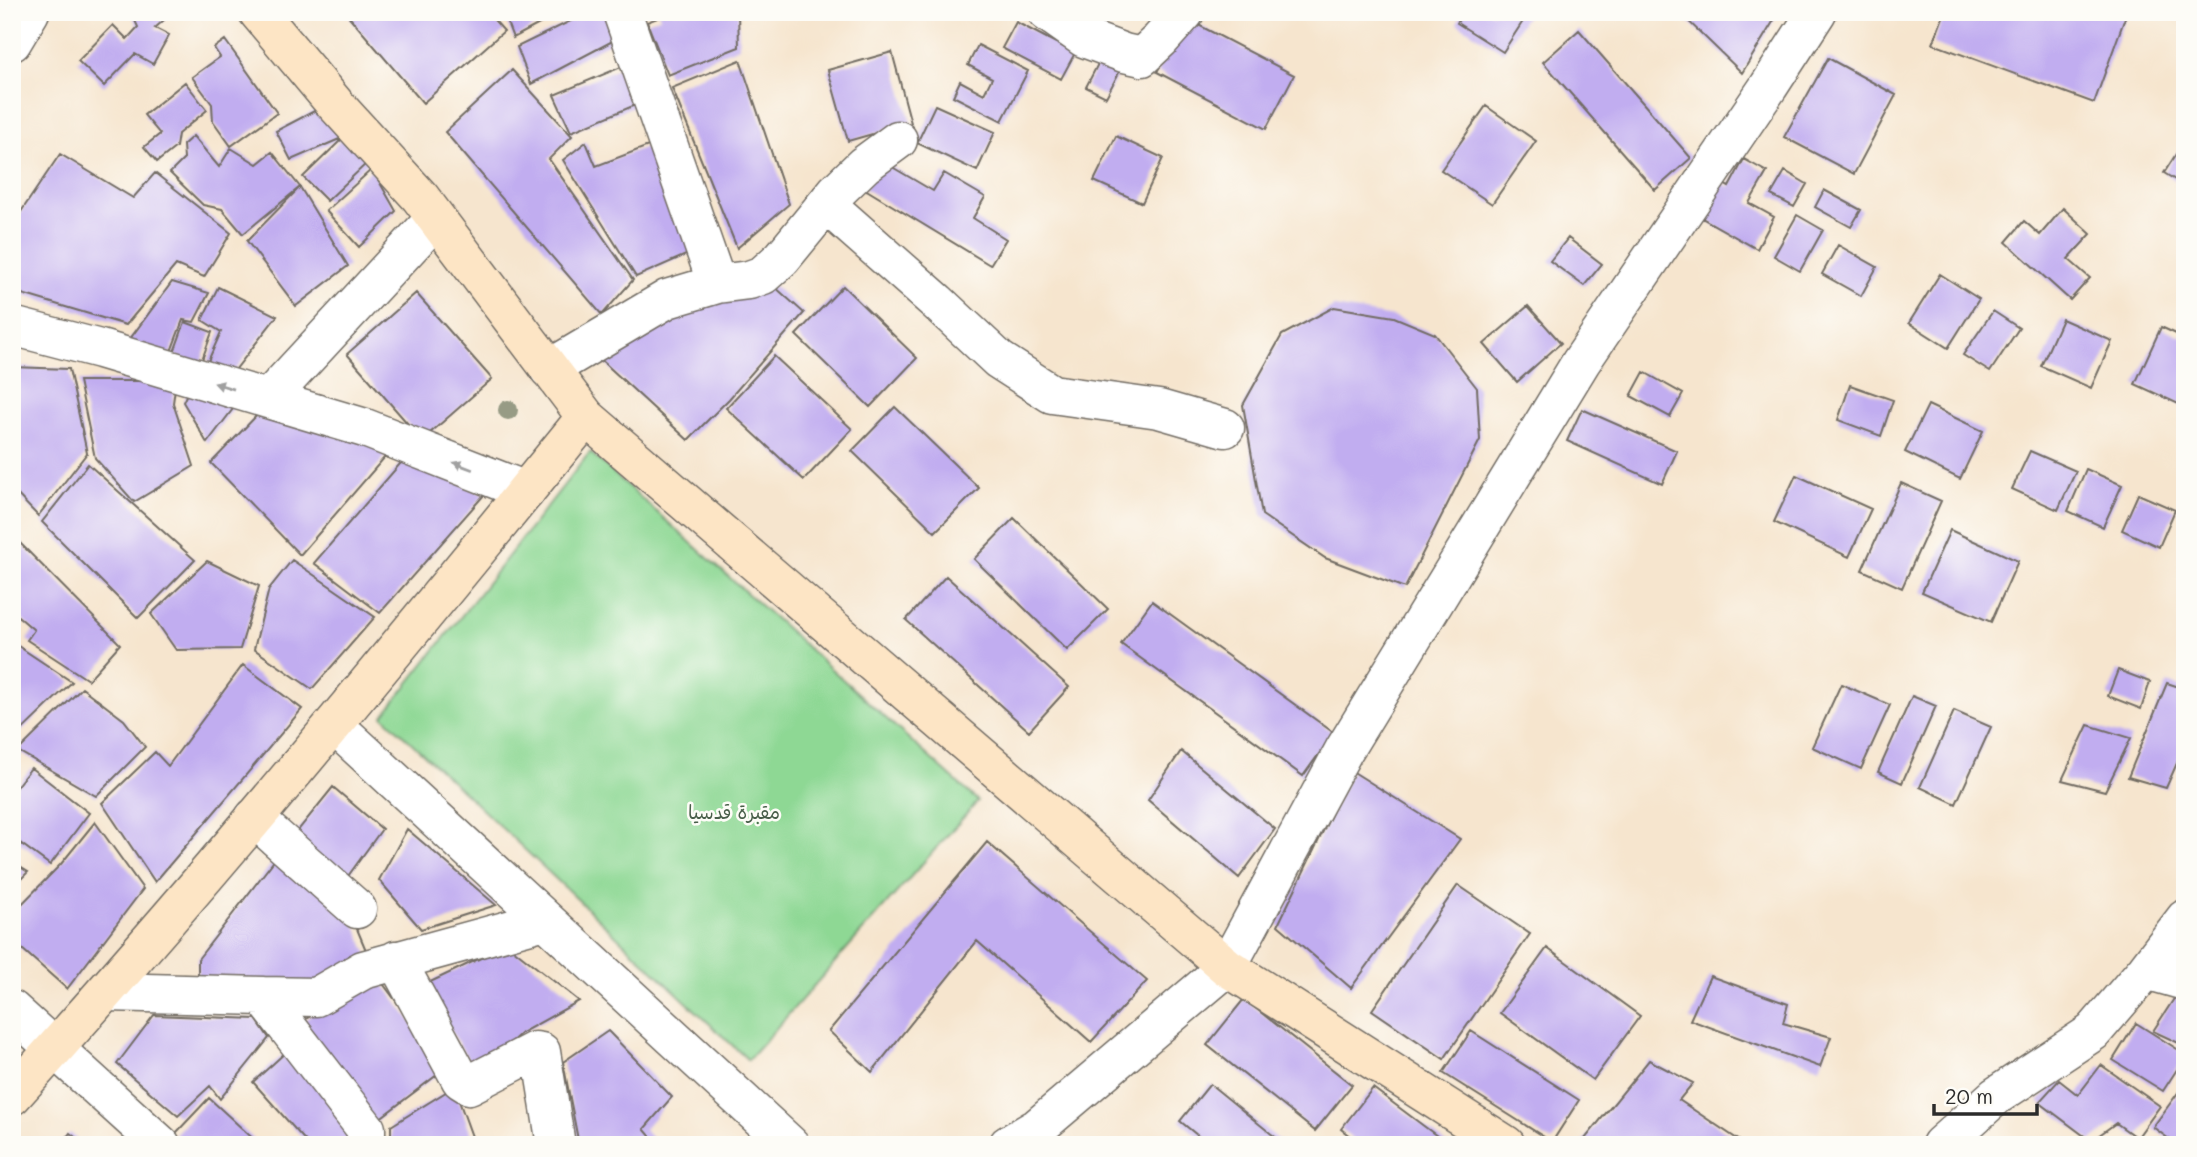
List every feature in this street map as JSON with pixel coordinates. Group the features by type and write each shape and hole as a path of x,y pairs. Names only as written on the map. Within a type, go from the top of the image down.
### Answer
{"main road":[{"path":"258,12 335,104 420,197 586,418 1227,967 1504,1144"},
{"path":"12,1096 107,992 334,725 586,418"}],"street":[{"path":"12,42 30,12"},
{"path":"622,12 717,284"},
{"path":"1048,12 1084,38 1142,57 1185,12"},
{"path":"1034,1139 1227,967 1344,750 1581,362 1817,12"},
{"path":"549,369 667,299 717,284 749,280 763,275 782,258 836,192 864,165 898,141"},
{"path":"827,205 999,360 1052,394 1159,409 1225,428"},
{"path":"268,399 435,219"},
{"path":"12,326 100,349 365,428 526,491"},
{"path":"334,725 790,1145"},
{"path":"254,818 357,909"},
{"path":"1941,1145 1996,1096 2093,1032 2185,919"},
{"path":"107,992 316,997 363,970 545,920"},
{"path":"396,960 461,1080 469,1085 535,1051 541,1052 556,1145"},
{"path":"2146,970 2185,981"},
{"path":"263,996 366,1129 366,1145"},
{"path":"12,1010 161,1145"}],"green space":[{"name":"مقبرة قدسيا","path":"590,452 978,801 748,1060 383,716"}],"building":[{"path":"131,12 173,12 155,28 169,35 153,64 135,54 104,86 78,61 113,25 127,39 138,27"},
{"path":"345,12 487,12 504,31 423,103"},
{"path":"503,12 562,12 513,38"},
{"path":"589,12 616,12 626,34 531,84 517,47"},
{"path":"658,12 738,12 739,47 668,75 647,22 660,17"},
{"path":"1463,12 1529,12 1503,52 1457,23"},
{"path":"1679,12 1779,12 1742,73"},
{"path":"1945,12 2127,12 2094,103 1933,44"},
{"path":"1185,18 1294,75 1266,129 1157,72"},
{"path":"1016,22 1075,53 1061,79 1002,48"},
{"path":"1579,30 1691,158 1655,190 1543,62"},
{"path":"225,40 277,113 231,146 213,121 212,104 192,77 220,57 214,48"},
{"path":"978,45 1028,71 1002,121 953,96 960,81 984,94 992,78 968,65"},
{"path":"892,52 911,123 848,141 828,70"},
{"path":"1102,56 1122,67 1106,97 1086,87"},
{"path":"1828,58 1896,95 1854,174 1784,137"},
{"path":"740,60 789,204 737,248 672,88"},
{"path":"633,62 645,101 571,132 554,95"},
{"path":"512,70 572,136 549,159 633,280 602,315 445,132"},
{"path":"185,82 207,110 178,134 176,147 157,162 144,147 160,134 144,115"},
{"path":"935,105 995,132 977,171 917,143"},
{"path":"1486,106 1536,141 1492,204 1441,170"},
{"path":"320,108 368,162 327,201 303,177 344,137 291,160 276,131"},
{"path":"193,136 219,167 231,148 257,164 272,152 300,187 243,234 222,209 203,205 170,173 184,159 183,145"},
{"path":"1116,136 1163,158 1142,203 1094,181"},
{"path":"664,140 695,251 636,277 563,160 586,142 596,166"},
{"path":"2185,140 2185,186 2164,173"},
{"path":"60,154 133,198 155,173 231,233 204,277 176,265 126,325 12,291 12,225"},
{"path":"1744,159 1767,172 1749,203 1774,217 1757,249 1695,214 1715,179 1729,187"},
{"path":"882,161 933,191 944,173 985,197 973,218 1006,239 990,265 865,189"},
{"path":"372,169 396,211 359,247 326,211"},
{"path":"1785,171 1807,184 1794,207 1771,195"},
{"path":"300,187 348,266 296,306 247,241"},
{"path":"1824,190 1861,210 1851,227 1815,207"},
{"path":"2063,208 2091,234 2068,259 2090,278 2070,300 2006,242 2024,221 2040,235"},
{"path":"1797,215 1823,230 1800,271 1774,256"},
{"path":"1568,238 1602,264 1584,286 1550,261"},
{"path":"1838,245 1877,267 1861,296 1822,274"},
{"path":"1940,274 1979,299 1948,348 1909,323"},
{"path":"172,282 209,293 194,322 183,320 170,354 127,343"},
{"path":"774,286 804,313 729,399 688,440 597,356 643,323"},
{"path":"843,286 917,358 870,407 796,335"},
{"path":"218,287 277,316 232,374 208,361 221,332 202,320"},
{"path":"416,293 492,379 422,440 347,354"},
{"path":"1528,306 1561,343 1517,382 1484,344"},
{"path":"1334,307 1394,317 1435,334 1477,388 1480,440 1405,588 1325,558 1262,515 1243,405 1282,335"},
{"path":"1993,311 2019,328 1990,372 1963,355"},
{"path":"2062,319 2112,341 2091,388 2041,366"},
{"path":"185,322 212,332 200,365 173,355"},
{"path":"2161,327 2185,338 2185,407 2135,384"},
{"path":"774,356 852,429 804,480 726,408"},
{"path":"12,367 69,369 87,453 38,516 12,489"},
{"path":"1644,372 1683,394 1670,417 1631,396"},
{"path":"79,381 176,381 173,403 194,466 134,502 95,458"},
{"path":"191,385 239,401 207,443 183,402"},
{"path":"1850,385 1893,400 1881,436 1838,420"},
{"path":"1928,405 1983,431 1960,479 1905,452"},
{"path":"895,407 979,488 935,532 852,451"},
{"path":"1582,409 1677,451 1662,484 1567,441"},
{"path":"262,410 391,450 300,555 211,463"},
{"path":"2030,451 2076,471 2058,510 2012,489"},
{"path":"406,457 484,495 380,613 314,563"},
{"path":"88,464 195,560 138,618 42,522"},
{"path":"2086,469 2122,485 2103,527 2068,511"},
{"path":"1796,475 1871,509 1849,557 1774,522"},
{"path":"1901,483 1941,501 1902,588 1862,570"},
{"path":"2138,494 2175,510 2159,547 2122,530"},
{"path":"1014,518 1108,609 1067,650 974,559"},
{"path":"1950,530 2018,561 1991,622 1922,592"},
{"path":"16,539 120,644 88,680 27,640 34,630 12,611 12,545"},
{"path":"292,560 375,617 312,689 254,649 269,589"},
{"path":"207,561 259,586 240,649 176,650 151,614"},
{"path":"946,576 1069,687 1029,731 906,620"},
{"path":"1152,601 1334,733 1303,776 1121,644"},
{"path":"12,642 72,682 12,740"},
{"path":"243,665 302,709 155,882 102,803 155,752 168,766"},
{"path":"2118,670 2150,682 2141,709 2108,696"},
{"path":"2167,683 2185,689 2185,745 2166,788 2128,777"},
{"path":"1841,684 1890,705 1861,769 1812,747"},
{"path":"82,688 124,720 145,747 96,796 18,751"},
{"path":"1912,696 1936,706 1902,783 1878,772"},
{"path":"1954,711 1991,727 1956,804 1920,787"},
{"path":"2088,725 2131,738 2105,791 2062,780"},
{"path":"1181,751 1275,829 1239,878 1148,800"},
{"path":"31,768 89,813 50,865 12,837 12,792"},
{"path":"1352,771 1460,839 1351,988 1278,925"},
{"path":"333,787 382,829 343,883 291,839"},
{"path":"95,822 143,889 67,989 12,940 12,914 61,864"},
{"path":"407,829 496,905 421,929 379,880"},
{"path":"987,842 1147,981 1091,1042 977,941 872,1072 829,1031"},
{"path":"276,858 347,905 368,955 326,989 198,982 198,959"},
{"path":"12,862 28,872 12,888"},
{"path":"1458,885 1530,934 1444,1059 1372,1010"},
{"path":"508,945 579,1001 521,1033 477,1074 424,985"},
{"path":"1547,948 1640,1016 1593,1080 1500,1013"},
{"path":"372,969 446,1068 375,1122 301,1023"},
{"path":"1710,976 1788,1004 1783,1023 1831,1037 1820,1067 1690,1020"},
{"path":"2179,991 2185,994 2185,1046 2153,1031"},
{"path":"1244,999 1352,1085 1315,1131 1207,1045"},
{"path":"154,1015 256,1019 269,1038 220,1099 210,1086 178,1116 117,1064"},
{"path":"2136,1023 2185,1054 2163,1091 2113,1060"},
{"path":"608,1031 672,1097 644,1129 658,1145 579,1145 563,1062"},
{"path":"1471,1031 1579,1100 1552,1142 1443,1073"},
{"path":"286,1052 355,1131 340,1145 309,1145 253,1082"},
{"path":"1649,1060 1693,1083 1679,1100 1746,1145 1580,1145"},
{"path":"2101,1065 2160,1106 2137,1138 2116,1123 2091,1141 2039,1102 2059,1080 2078,1095"},
{"path":"2185,1083 2185,1145 2177,1145 2153,1127"},
{"path":"1210,1084 1285,1145 1209,1145 1180,1121"},
{"path":"454,1087 475,1145 391,1145 391,1126"},
{"path":"1373,1088 1449,1145 1361,1145 1341,1129"},
{"path":"209,1098 260,1145 187,1145 175,1134"},
{"path":"70,1133 85,1145 61,1145"}]}
